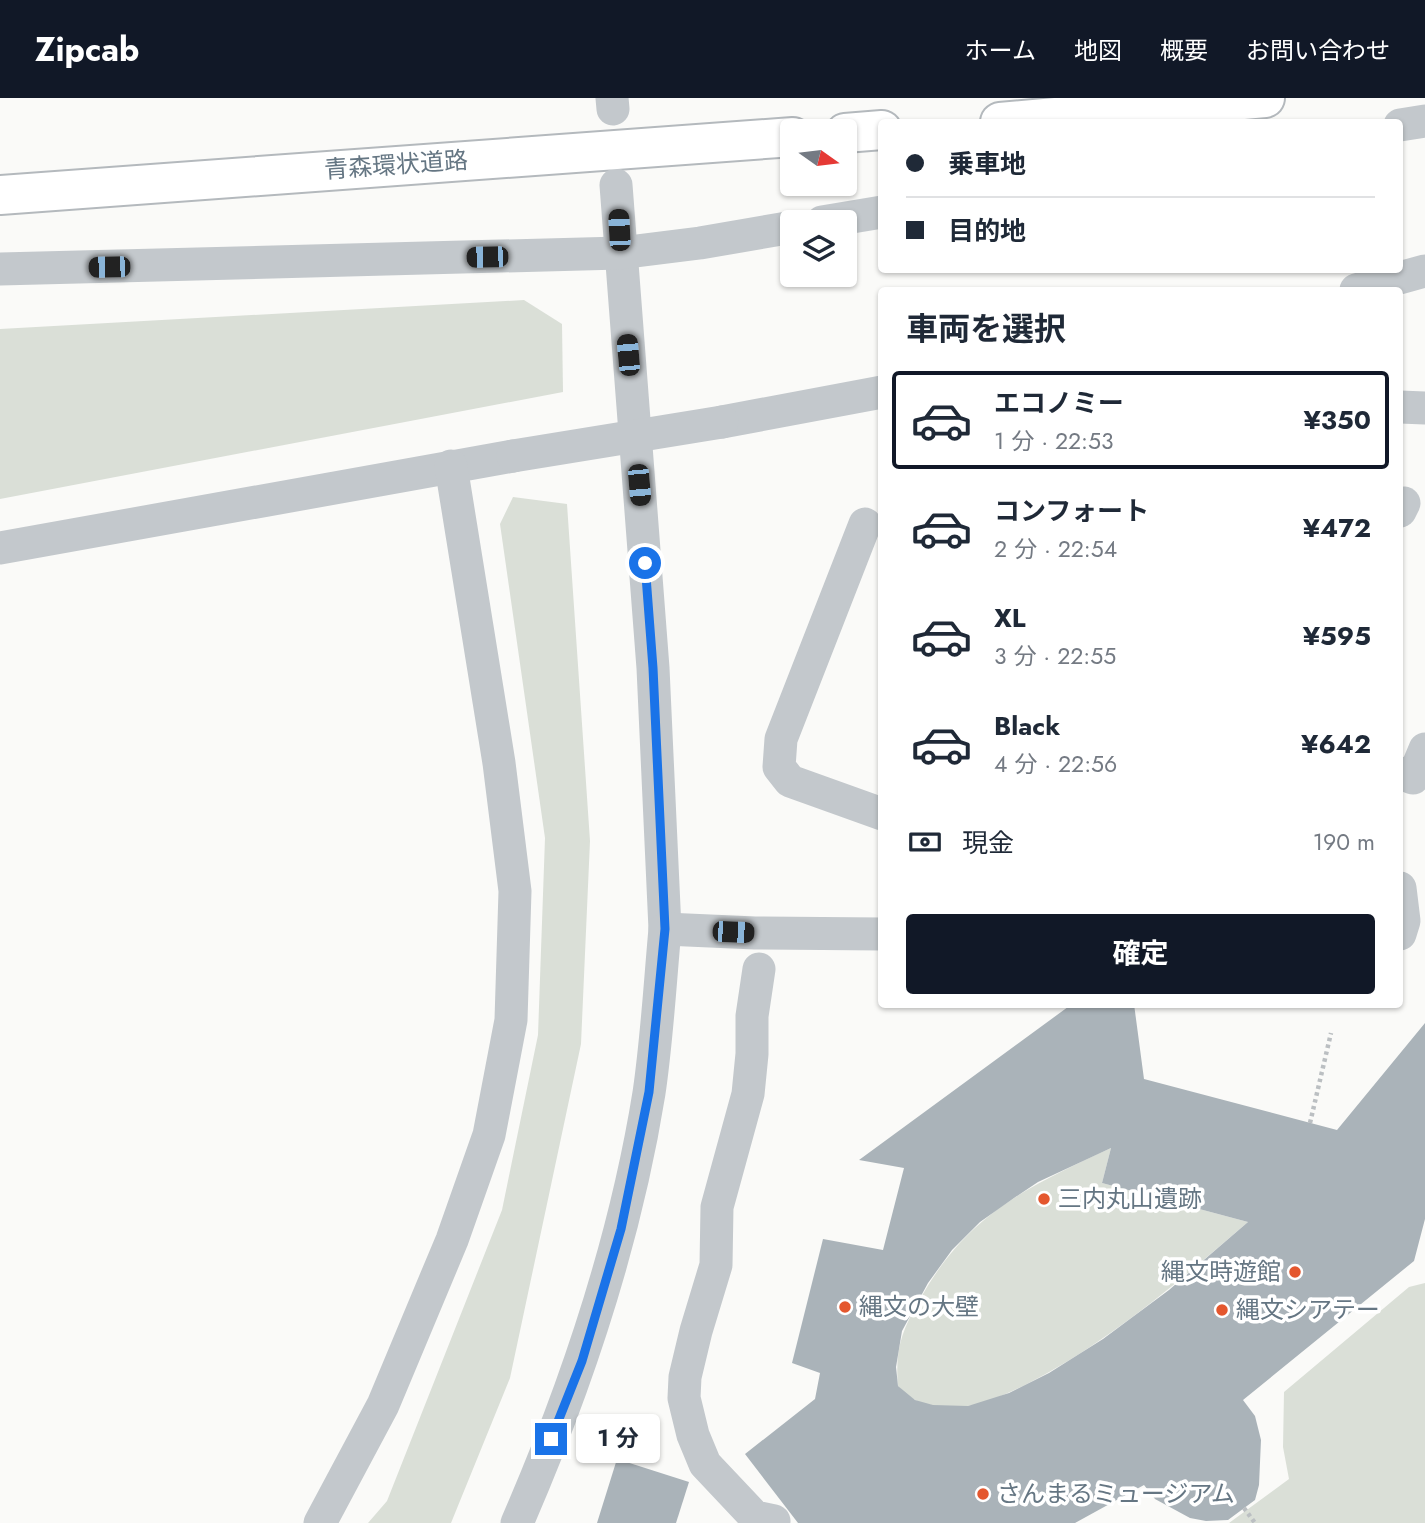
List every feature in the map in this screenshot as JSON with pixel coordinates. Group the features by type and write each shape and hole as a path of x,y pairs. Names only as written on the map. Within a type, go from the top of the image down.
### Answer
{"highway":[{"path":"1033,119 1265,98"},
{"path":"858,132 878,130"},
{"name":"青森環状道路","path":"0,195 780,138"}],"street":[{"path":"1403,125 1425,121"},
{"path":"517,1523 582,1361 621,1229 649,1092 665,929 653,668 616,184"},
{"path":"857,216 878,213"},
{"path":"0,270 620,253 780,229"},
{"path":"1367,287 1425,271"},
{"path":"0,548 878,393"},
{"path":"1403,407 1425,408"},
{"path":"320,1523 383,1405 452,1240 489,1135 511,1020 515,891 499,763 451,467"},
{"path":"865,524 781,739 779,767 790,781 878,813"},
{"path":"1403,774 1413,778 1425,749"},
{"path":"665,929 878,934"},
{"path":"759,969 752,1016 748,1094 717,1207 716,1265 693,1342 685,1377 684,1398 693,1435 705,1464 755,1517 774,1521"}],"path":[{"path":"1310,1123 1331,1033"},
{"path":"1244,1508 1255,1523"}],"shaded area":[{"path":"524,300 562,324 563,392 0,499 0,329"},
{"path":"513,497 567,504 590,841 581,1044 510,1378 451,1523 368,1523 387,1501 502,1210 538,1035 545,838 500,524"},
{"path":"1111,1148 1102,1183 1248,1222 1141,1311 1084,1351 1023,1386 989,1401 962,1407 927,1404 908,1396 898,1386 897,1362 904,1332 937,1271 957,1246 978,1225 1026,1191"},
{"path":"1425,1283 1425,1523 1229,1523 1289,1479 1283,1447 1284,1392 1409,1287"}],"building":[{"name":"縄文時遊館","path":"1067,1008 1135,1008 1144,1079 1337,1130 1425,1023 1425,1219 1414,1261 1243,1400 1255,1416 1261,1440 1259,1485 1255,1500 1228,1520 1206,1521 1190,1518 1155,1499 1144,1485 1075,1523 798,1523 745,1454 815,1399 820,1373 792,1363 823,1239 883,1250 904,1168 859,1160","holes":["1111,1148 1102,1183 1248,1222 1169,1290 1103,1339 1049,1373 1009,1393 968,1406 933,1405 915,1400 898,1386 896,1367 902,1331 928,1283 952,1250 980,1222 1038,1182"]},
{"path":"617,1459 689,1482 676,1523 597,1523"}],"place":[{"name":"三内丸山遺跡","path":"1044,1199"},
{"name":"縄文時遊館","path":"1295,1272"},
{"name":"縄文の大壁","path":"845,1307"},
{"name":"縄文シアテー","path":"1222,1310"},
{"name":"さんまるミュージアム","path":"983,1494"}],"route":[{"path":"551,1439 582,1361 621,1229 649,1092 665,929 653,668 645,563"}]}
